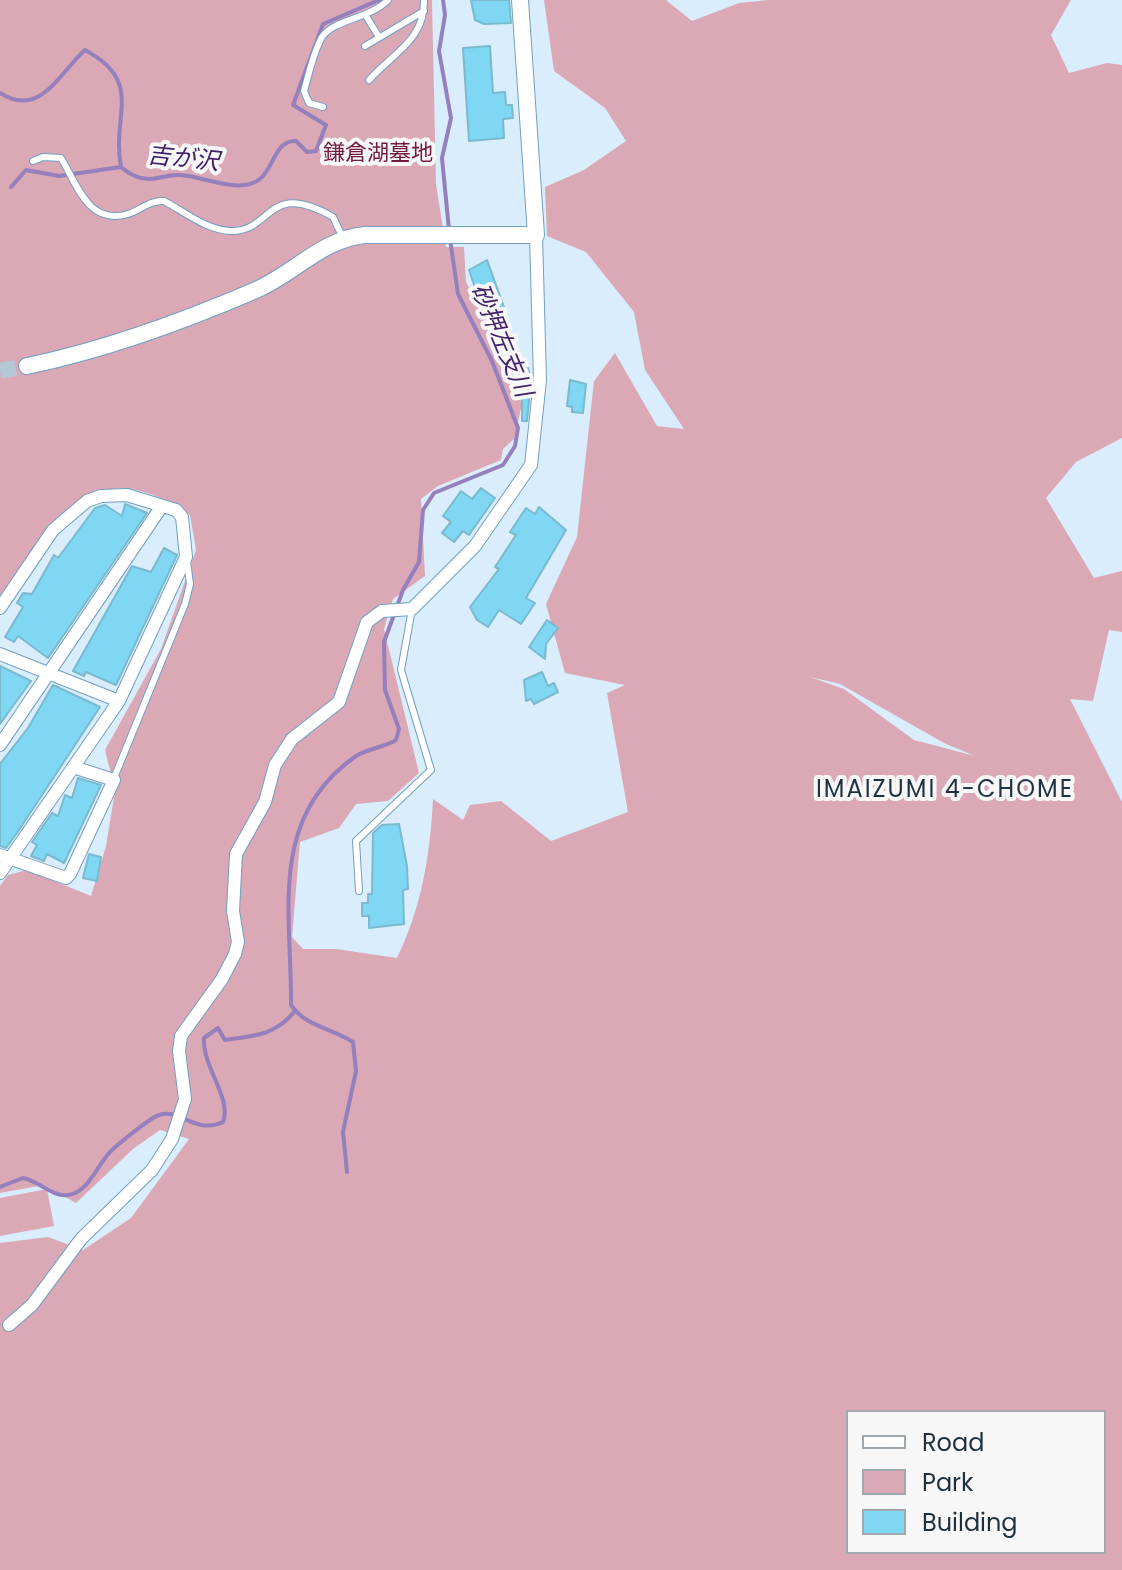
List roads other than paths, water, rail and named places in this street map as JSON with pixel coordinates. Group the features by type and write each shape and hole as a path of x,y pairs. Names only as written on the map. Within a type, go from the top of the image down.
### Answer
{"street":[{"path":"9,1325 32,1305 88,1231 152,1170 172,1139 185,1099 179,1051 181,1036 222,979 235,954 238,942 233,911 236,854 265,802 275,765 292,739 339,702 367,622 382,611 412,609 475,546 531,465 540,380 536,235 520,0"},
{"path":"27,366 77,356 254,291 343,238 365,235 536,235"},
{"path":"0,608 53,530 87,501 101,496 127,495 176,510 182,517 186,557 119,701 5,857 0,873"},
{"path":"0,745 162,506"},
{"path":"0,654 119,701"},
{"path":"5,857 66,878 70,874 114,780 73,767"}],"lane":[{"path":"323,107 309,103 304,91 323,36 334,27 366,16 388,0"},
{"path":"369,80 416,36 424,0"},
{"path":"365,46 424,11"},
{"path":"366,16 379,37"},
{"path":"33,161 43,157 61,158 87,205 107,215 128,214 157,200 213,228 233,231 251,226 270,209 293,203 333,217 343,238"},
{"path":"114,780 185,604 190,584 186,557"},
{"path":"359,891 356,841 431,770 401,670 412,609"}],"waterway":[{"name":"吉が沢","path":"0,93 14,100 38,97 85,50 115,74 120,87 119,148 124,170 145,179 180,175 232,185 252,183 265,174 283,145 296,141 307,152 316,151 326,125 293,105 323,24 379,0"},
{"name":"砂押左支川","path":"443,0 445,15 439,51 451,118 442,158 449,230"},
{"path":"11,187 26,170 59,176 121,167"},
{"name":"砂押左支川","path":"347,1172 343,1132 356,1071 353,1042 312,1023 291,1005 290,870 308,808 328,781 356,756 396,740 399,729 385,690 384,642 403,590 419,562 423,510 434,493 503,465 515,446 518,428 492,361 458,294 450,239"},
{"path":"0,1187 23,1178 56,1194 75,1193 87,1184 110,1152 159,1115 174,1115 205,1125 223,1122 224,1102 207,1060 204,1038 218,1028 225,1040 264,1033 280,1025 295,1011"}],"tunnel":[{"path":"0,371 27,366"}],"district":[{"name":"IMAIZUMI 4-CHOME","path":"945,791"}],"park label":[{"name":"鎌倉湖墓地","path":"378,154"}]}
